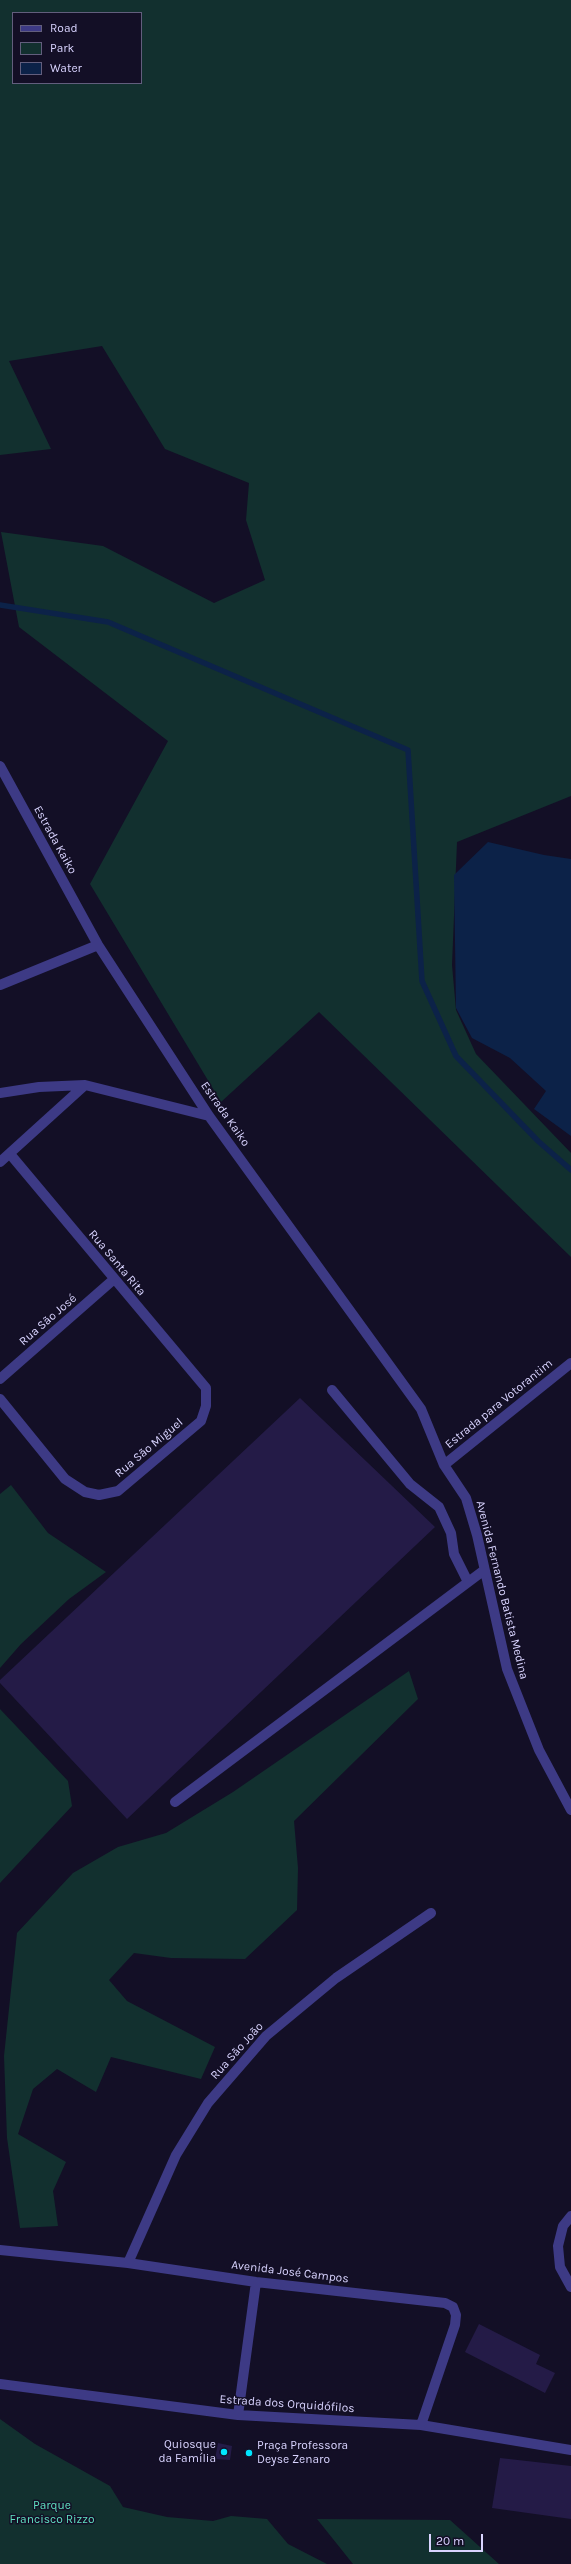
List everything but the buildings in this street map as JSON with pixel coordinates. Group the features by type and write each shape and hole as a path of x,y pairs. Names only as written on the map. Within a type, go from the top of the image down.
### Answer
{"street":[{"name":"Estrada Kaiko","path":"0,766 98,946 209,1116 421,1409 444,1465"},
{"path":"0,985 98,946"},
{"path":"0,1162 85,1086"},
{"path":"0,1093 40,1087 85,1086 209,1116"},
{"name":"Rua Santa Rita","path":"10,1154 206,1388"},
{"name":"Rua São José","path":"0,1379 114,1280"},
{"name":"Estrada para Votorantim","path":"444,1465 571,1363"},
{"name":"Rua São Miguel","path":"0,1399 65,1479 85,1492 99,1495 118,1491 201,1421 206,1406 206,1388"},
{"path":"332,1390 410,1484 439,1507 451,1533 454,1554 468,1582"},
{"name":"Avenida Fernando Batista Medina","path":"444,1465 466,1498 477,1535 507,1669 539,1750 571,1810"},
{"path":"175,1802 484,1571"},
{"name":"Rua São João","path":"128,2263 176,2155 208,2103 266,2036 336,1978 431,1913"},
{"path":"571,2216 563,2226 558,2246 560,2267 571,2287"},
{"name":"Avenida José Campos","path":"0,2250 128,2263 256,2282 445,2303 453,2307 456,2315 455,2325 421,2425"},
{"path":"238,2415 256,2282"},
{"name":"Estrada dos Orquidófilos","path":"0,2384 238,2415 421,2425 571,2450"}],"green space":[{"path":"0,0 571,0 571,796 457,842 452,965 456,1010 476,1054 571,1153 571,1257 319,1012 221,1102 90,884 168,741 19,627 1,532 103,546 214,603 265,580 246,520 249,483 165,449 102,346 9,361 51,449 0,455"},
{"path":"11,1485 48,1533 106,1572 69,1599 21,1644 0,1668 0,1494"},
{"path":"409,1671 418,1699 294,1821 298,1868 297,1910 245,1959 171,1958 134,1953 109,1980 127,2001 215,2047 201,2079 111,2057 96,2092 57,2069 33,2089 18,2134 66,2162 53,2191 58,2226 20,2228 7,2138 4,2056 17,1933 73,1873 118,1847 166,1833 233,1792"},
{"path":"0,1709 68,1781 72,1806 0,1883"},
{"name":"Parque Francisco Rizzo","path":"0,2419 35,2444 110,2486 123,2507 167,2517 213,2521 231,2516 267,2519 288,2544 327,2564 0,2564"},
{"path":"317,2519 450,2520 499,2564 353,2564"}],"water":[{"path":"488,842 544,855 571,859 571,1136 534,1109 546,1091 510,1058 472,1038 456,1008 454,875"}],"waterway":[{"path":"0,605 108,622 408,750 422,981 456,1056 538,1141 571,1170"}],"place":[{"name":"Quiosque da Família","path":"224,2452"},
{"name":"Praça Professora Deyse Zenaro","path":"249,2453"}]}
